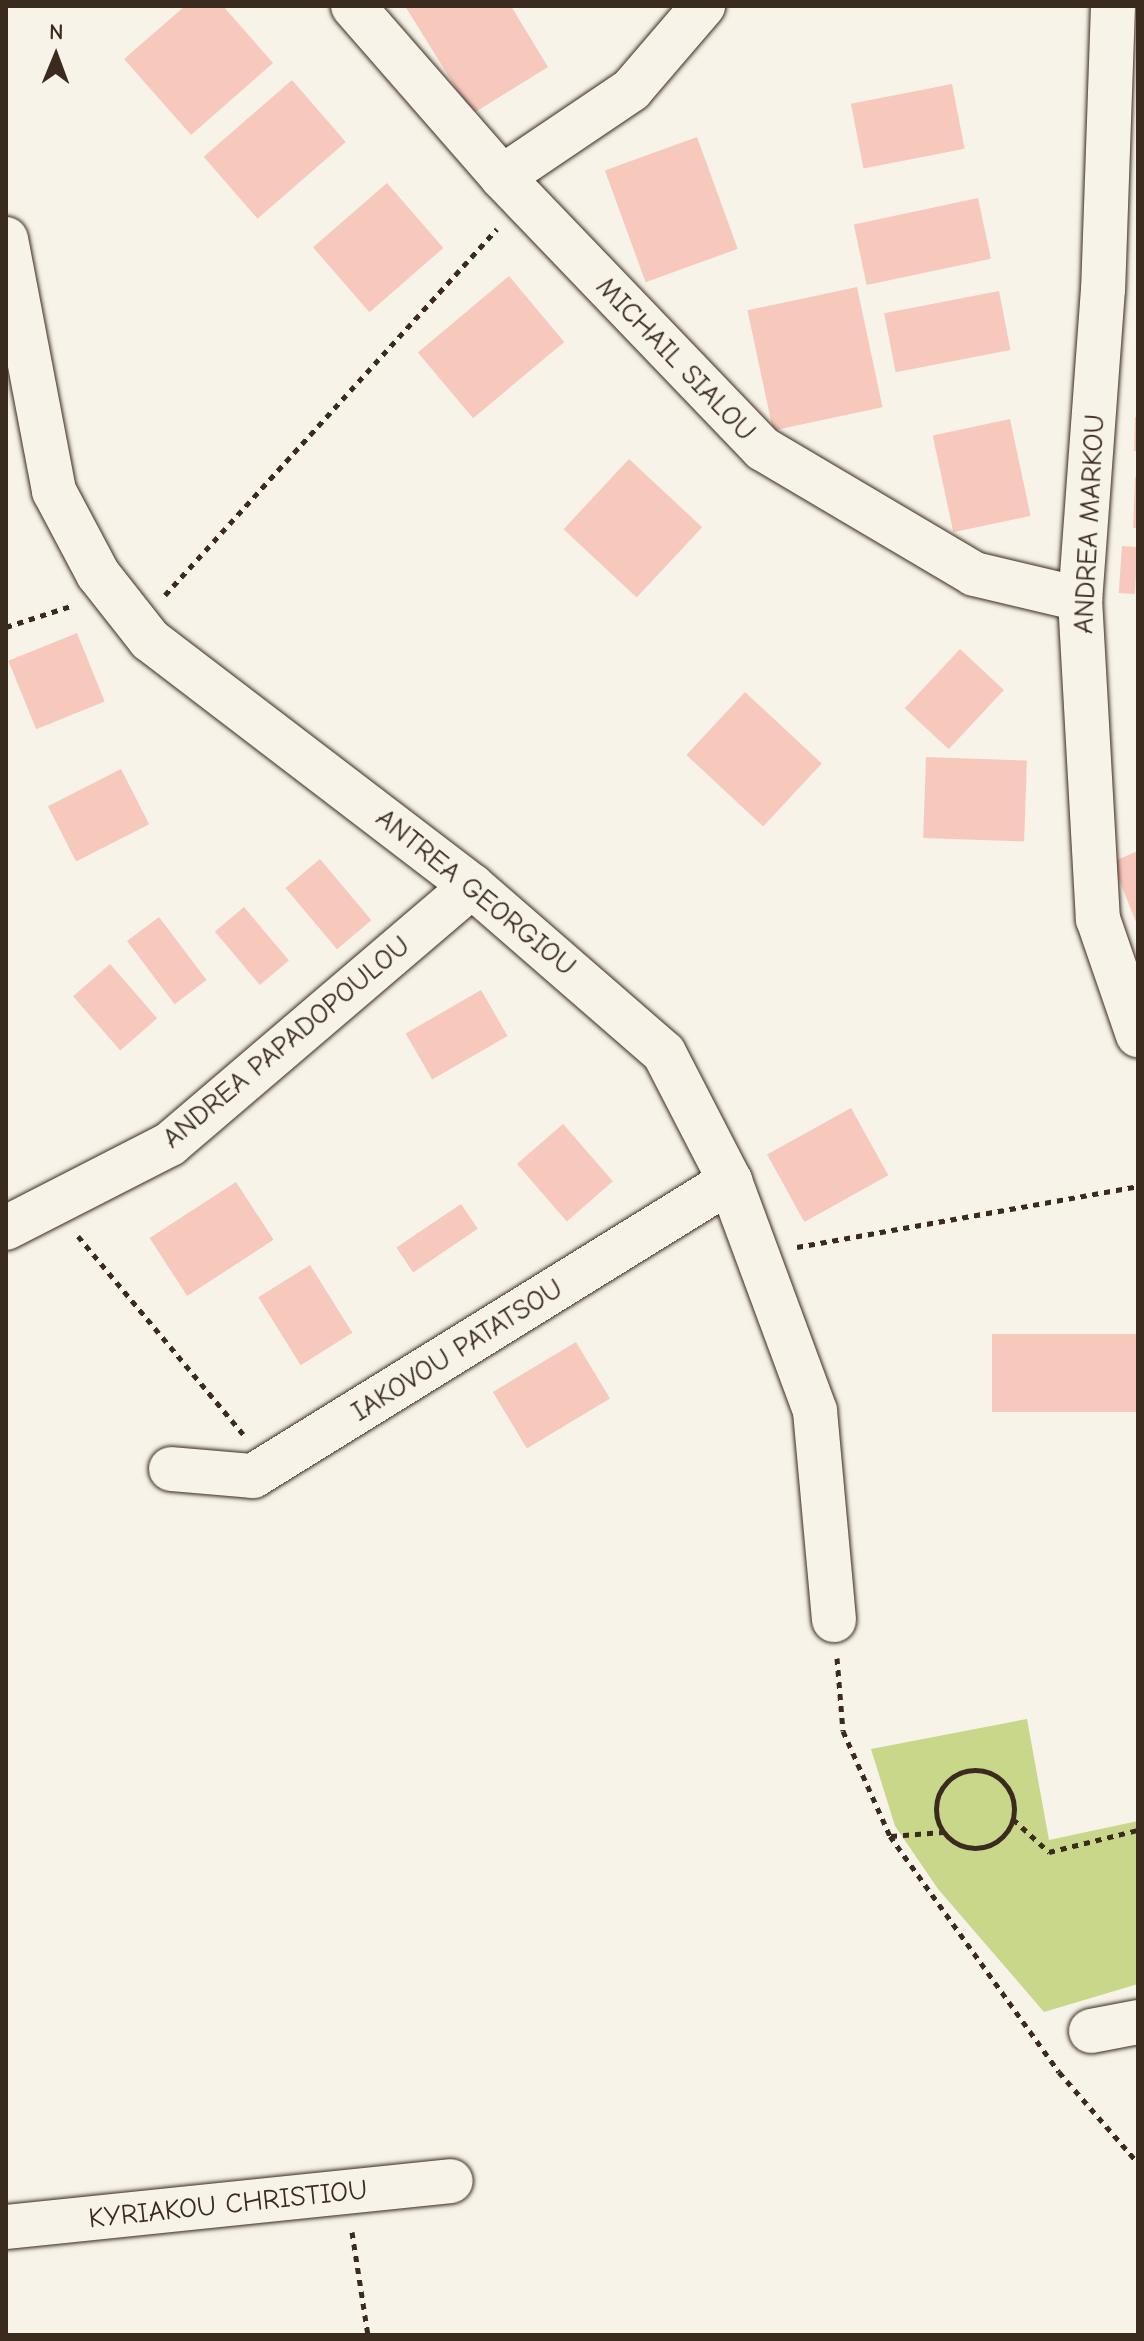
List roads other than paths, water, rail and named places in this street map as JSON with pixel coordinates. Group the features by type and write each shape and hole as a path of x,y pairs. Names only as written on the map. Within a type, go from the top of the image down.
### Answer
{"street":[{"name":"MICHAIL SIALOU","path":"353,6 513,189 763,449 974,574 1080,599"},
{"path":"513,189 631,90 703,6"},
{"name":"ANDREA MARKOU","path":"1113,6 1120,289 1080,599 1098,919 1138,1035"},
{"name":"ANTREA GEORGIOU","path":"6,239 54,491 125,609 150,640 472,886 664,1053 730,1181 815,1411 834,1620"},
{"name":"ANDREA PAPADOPOULOU","path":"6,1228 170,1144 472,886"},
{"name":"IAKOVOU PATATSOU","path":"171,1469 253,1476 730,1181"},
{"path":"1091,2031 1138,2022"},
{"name":"KYRIAKOU CHRISTIOU","path":"6,2227 451,2181"}]}
